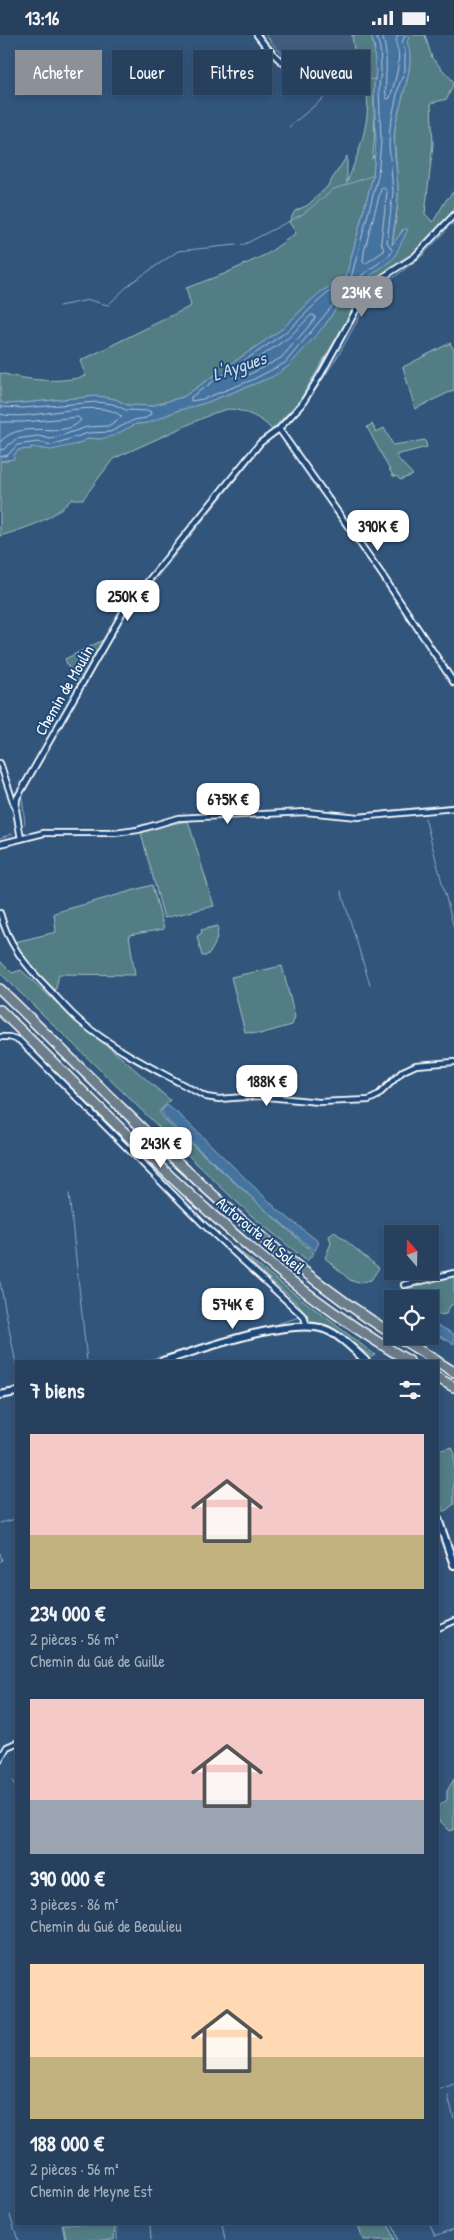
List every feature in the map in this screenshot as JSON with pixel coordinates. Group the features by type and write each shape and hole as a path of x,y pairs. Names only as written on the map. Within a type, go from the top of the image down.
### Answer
{"highway":[{"name":"Autoroute du Soleil","path":"0,989 246,1225 314,1281 384,1328"},
{"name":"Autoroute du Soleil","path":"0,1010 240,1240 322,1305 407,1360"},
{"name":"Autoroute du Soleil","path":"411,1345 435,1360"},
{"name":"Autoroute du Soleil","path":"439,1362 454,1372"},
{"path":"439,1379 454,1387"}],"main road":[{"path":"167,1360 272,1330 307,1326 330,1332 365,1360"},
{"path":"0,1395 15,1392"},
{"path":"439,1522 454,1565"}],"street":[{"path":"257,35 282,63"},
{"name":"Chemin de Moulin","path":"21,839 16,798 120,617 260,443 281,431 309,395 365,294 380,279 414,257 454,215"},
{"path":"281,431 381,573 454,683"},
{"path":"0,763 16,810"},
{"path":"0,844 44,833 114,833 138,830 178,818 306,812 358,817 454,808"},
{"path":"0,913 21,960 81,1022 132,1055 206,1097 219,1099 258,1096 319,1102 369,1100 377,1096 403,1071 416,1065 454,1062"},
{"path":"0,1037 19,1040 204,1225 304,1317 307,1326"},
{"path":"404,1285 454,1273"},
{"path":"439,1628 454,1621"},
{"path":"0,1759 7,1747 15,1743"}],"shaded area":[{"path":"262,35 352,35 354,50 282,50 282,57"}],"green space":[{"path":"352,35 371,35 376,60 372,159 375,154 373,176 346,277 319,293 282,329 183,397 151,406 127,405 115,399 97,396 23,403 6,404 0,402 0,373 21,378 43,380 64,380 86,376 80,361 191,306 186,288 224,274 267,254 296,233 289,222 295,211 308,205 327,187 347,156 347,183 363,136 366,124 367,95 370,95 370,50 354,50"},
{"path":"410,35 425,35 432,58 454,82 447,99 431,103 433,144 425,214 433,222 446,200 454,191 454,209 447,220 412,254 393,265 367,286 300,400 272,430 259,419 241,411 226,409 214,413 113,459 83,499 72,499 48,518 0,536 0,461 8,461 18,450 31,449 30,447 42,449 78,444 89,438 100,439 136,424 148,423 176,411 205,403 262,381 297,355 325,325 345,295 387,263 403,229 392,247 398,193 395,128 409,72 409,51 406,42"},
{"path":"450,343 454,350 454,390 415,409 403,367"},
{"path":"372,424 376,432 384,428 393,445 425,440 427,447 396,455 413,475 400,480 398,477 393,476 367,427"},
{"path":"105,639 78,684 72,677 65,659"},
{"path":"188,821 214,906 164,918 141,833 166,825"},
{"path":"152,885 164,929 129,935 135,975 59,974 55,993 27,963 15,942 56,932 54,913"},
{"path":"218,926 214,946 206,956 202,956 197,936 202,933 201,930"},
{"path":"0,961 12,973 21,970 84,1028 170,1100 159,1112 168,1123 314,1253 307,1261 253,1217 225,1191 0,973"},
{"path":"282,966 295,1017 292,1025 260,1034 245,1032 231,977"},
{"path":"335,1232 379,1268 371,1280 358,1283 350,1280 325,1258 331,1243 329,1236"},
{"path":"234,1247 375,1355 372,1357 329,1326 312,1322 296,1302"},
{"path":"454,1276 454,1304 450,1306 446,1314 439,1315 439,1290 403,1290"},
{"path":"452,1447 454,1452 454,1504 444,1512 439,1500 439,1451"},
{"path":"454,1779 454,1829 450,1831 439,1820 439,1805 447,1800 447,1791"},
{"path":"63,2225 115,2225 114,2240 66,2240"},
{"path":"358,2225 388,2225 394,2240 363,2240"}],"water":[{"name":"L'Aygues","path":"371,35 410,35 407,42 410,51 409,72 394,135 398,192 392,245 404,229 408,229 394,258 345,295 325,325 289,366 272,377 205,403 176,411 148,423 136,424 113,436 100,439 89,438 78,444 51,450 31,447 31,449 18,450 14,455 14,459 0,461 0,402 6,404 23,403 97,396 115,399 127,405 151,406 183,397 282,329 319,293 346,277 373,176 376,141 374,88 376,69 375,49"},
{"path":"167,1105 182,1117 278,1210 319,1242 315,1251 269,1213 168,1121 161,1111"},
{"path":"439,1326 454,1334 454,1344 439,1336"}],"waterway":[{"path":"266,35 290,61 310,74 333,81 345,82 376,79"},
{"path":"289,127 327,95"},
{"path":"59,306 89,300 108,305 131,283 178,251 245,244 303,214 334,189 374,175"},
{"path":"285,428 315,391 339,354 372,294 422,256 446,231"},
{"path":"126,616 265,443 278,434"},
{"path":"308,464 361,540"},
{"path":"364,553 410,621"},
{"path":"25,824 22,796 121,622"},
{"path":"414,628 443,671"},
{"path":"445,665 454,678"},
{"path":"309,810 355,814 454,804"},
{"path":"182,816 209,813 288,811"},
{"path":"106,831 125,829 173,817"},
{"path":"425,818 454,928"},
{"path":"66,830 82,831"},
{"path":"0,838 12,834"},
{"path":"341,891 370,985"},
{"path":"449,1060 454,1060"},
{"path":"387,1083 392,1076 402,1069"},
{"path":"69,1194 87,1360"},
{"path":"0,1282 15,1360"},
{"path":"242,1334 300,1317"},
{"path":"149,1360 219,1340"},
{"path":"0,1391 15,1387"},
{"path":"0,1523 15,1519"},
{"path":"0,1553 2,1560 0,1562"},
{"path":"13,1781 15,1788"},
{"path":"439,2090 454,2084"},
{"path":"448,2096 454,2118"},
{"path":"10,2215 18,2240"},
{"path":"62,2225 65,2240"},
{"path":"117,2225 117,2240"},
{"path":"150,2225 151,2240"},
{"path":"222,2225 225,2240"},
{"path":"392,2225 397,2240"},
{"path":"430,2225 435,2236 454,2229"}]}
